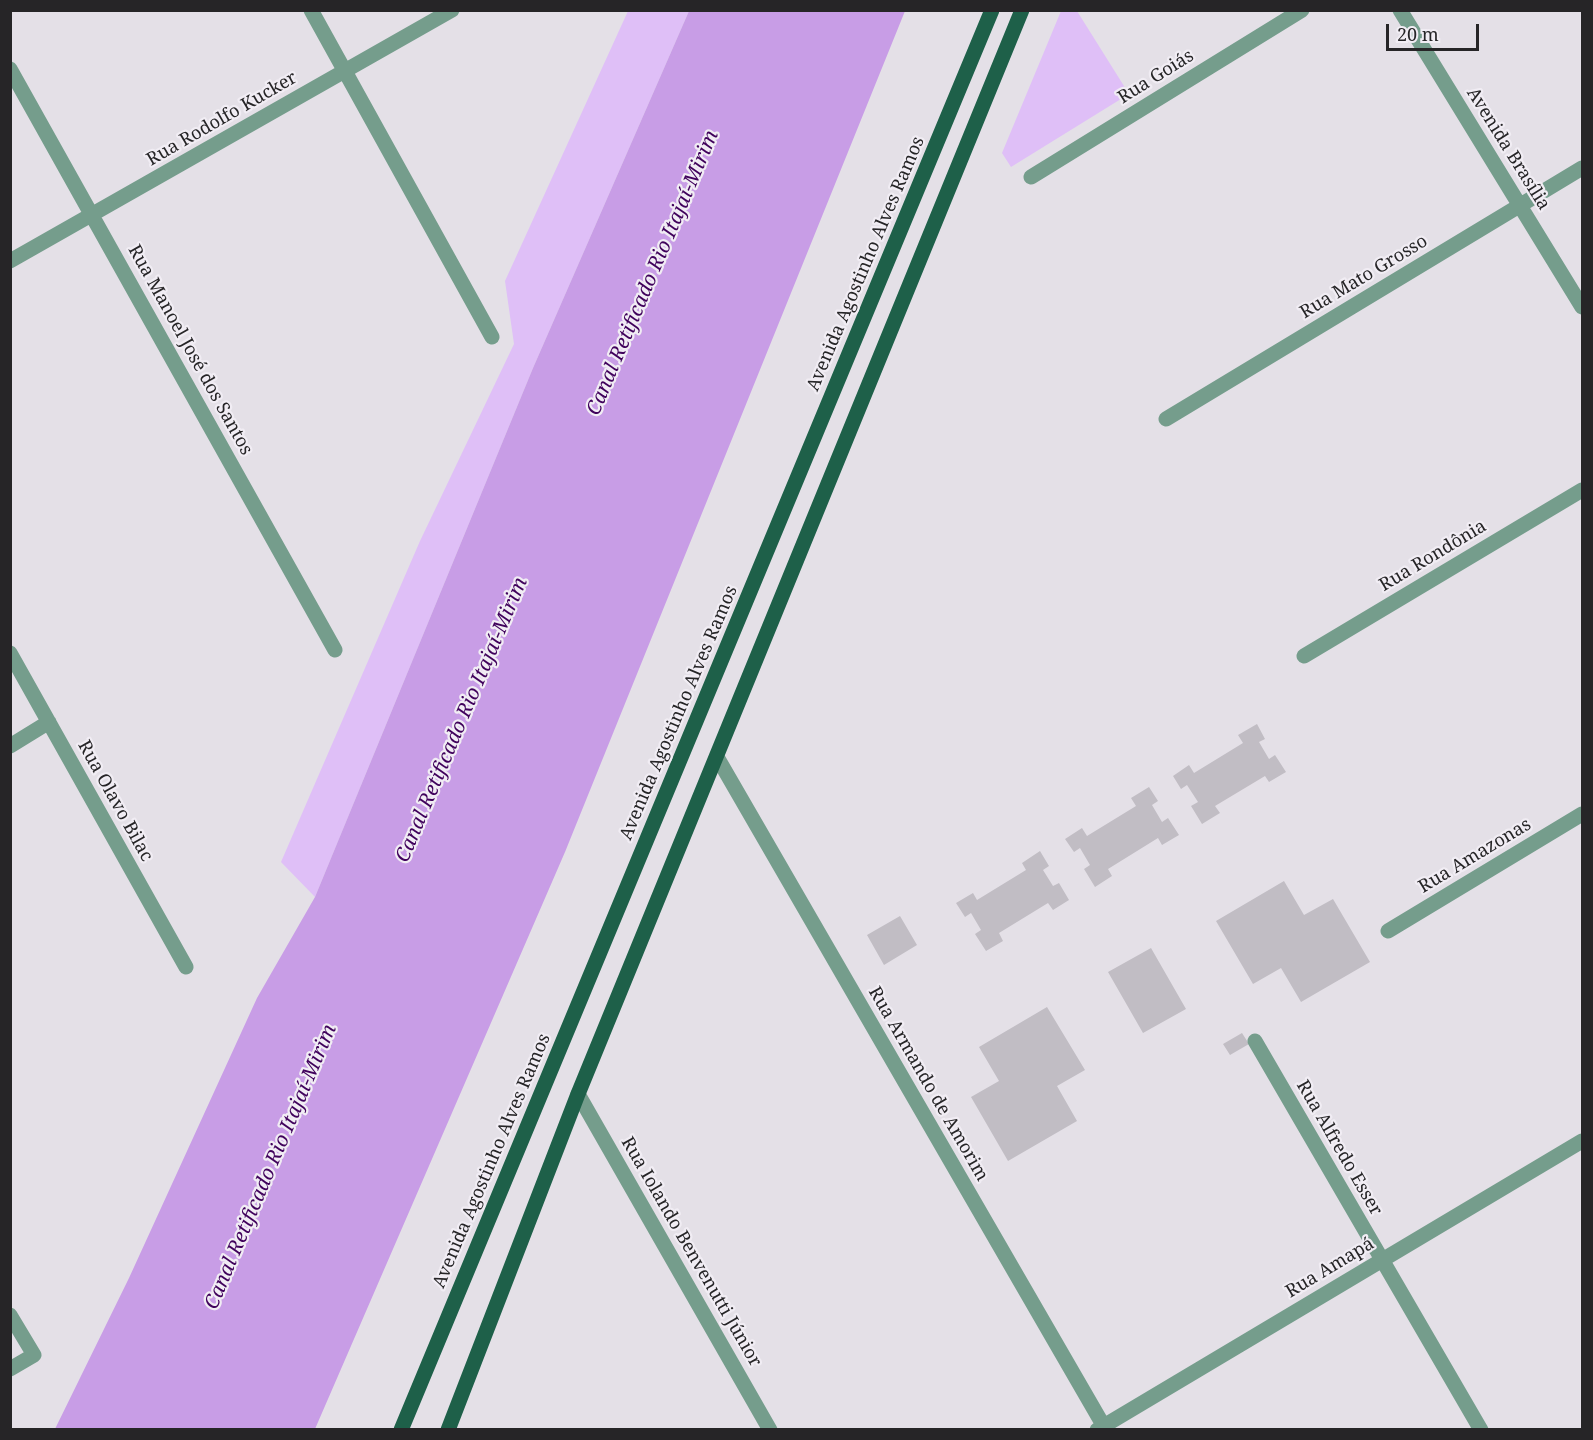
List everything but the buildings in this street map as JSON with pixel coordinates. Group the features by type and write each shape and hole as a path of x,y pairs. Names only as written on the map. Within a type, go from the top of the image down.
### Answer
{"main road":[{"name":"Avenida Agostinho Alves Ramos","path":"401,1430 992,10"},
{"path":"448,1430 578,1094 1023,10"}],"street":[{"path":"311,10 492,337"},
{"name":"Rua Rodolfo Kucker","path":"10,261 452,10"},
{"name":"Rua Goiás","path":"1031,177 1302,10"},
{"name":"Avenida Brasília","path":"1400,10 1582,307"},
{"name":"Rua Manoel José dos Santos","path":"10,69 335,650"},
{"name":"Rua Mato Grosso","path":"1166,419 1582,168"},
{"name":"Rua Rondônia","path":"1304,656 1582,490"},
{"name":"Rua Olavo Bilac","path":"10,653 186,967"},
{"path":"10,746 49,722"},
{"name":"Rua Armando de Amorim","path":"717,758 1102,1428"},
{"name":"Rua Amazonas","path":"1388,931 1582,814"},
{"name":"Rua Alfredo Esser","path":"1255,1041 1481,1430"},
{"name":"Rua Iolando Benvenutti Júnior","path":"578,1094 770,1430"},
{"name":"Rua Amapá","path":"1102,1428 1582,1141"},
{"path":"10,1315 34,1355 10,1369"}],"shaded area":[{"path":"628,11 689,11 533,368 315,897 281,862 420,541 514,344 505,281"},
{"path":"1061,11 1077,11 1129,94 1011,167 1002,153"}],"water":[{"name":"Canal Retificado Rio Itajaí-Mirim","path":"689,11 905,11 565,852 315,1429 55,1429 129,1278 257,998 315,897 533,368"}]}
